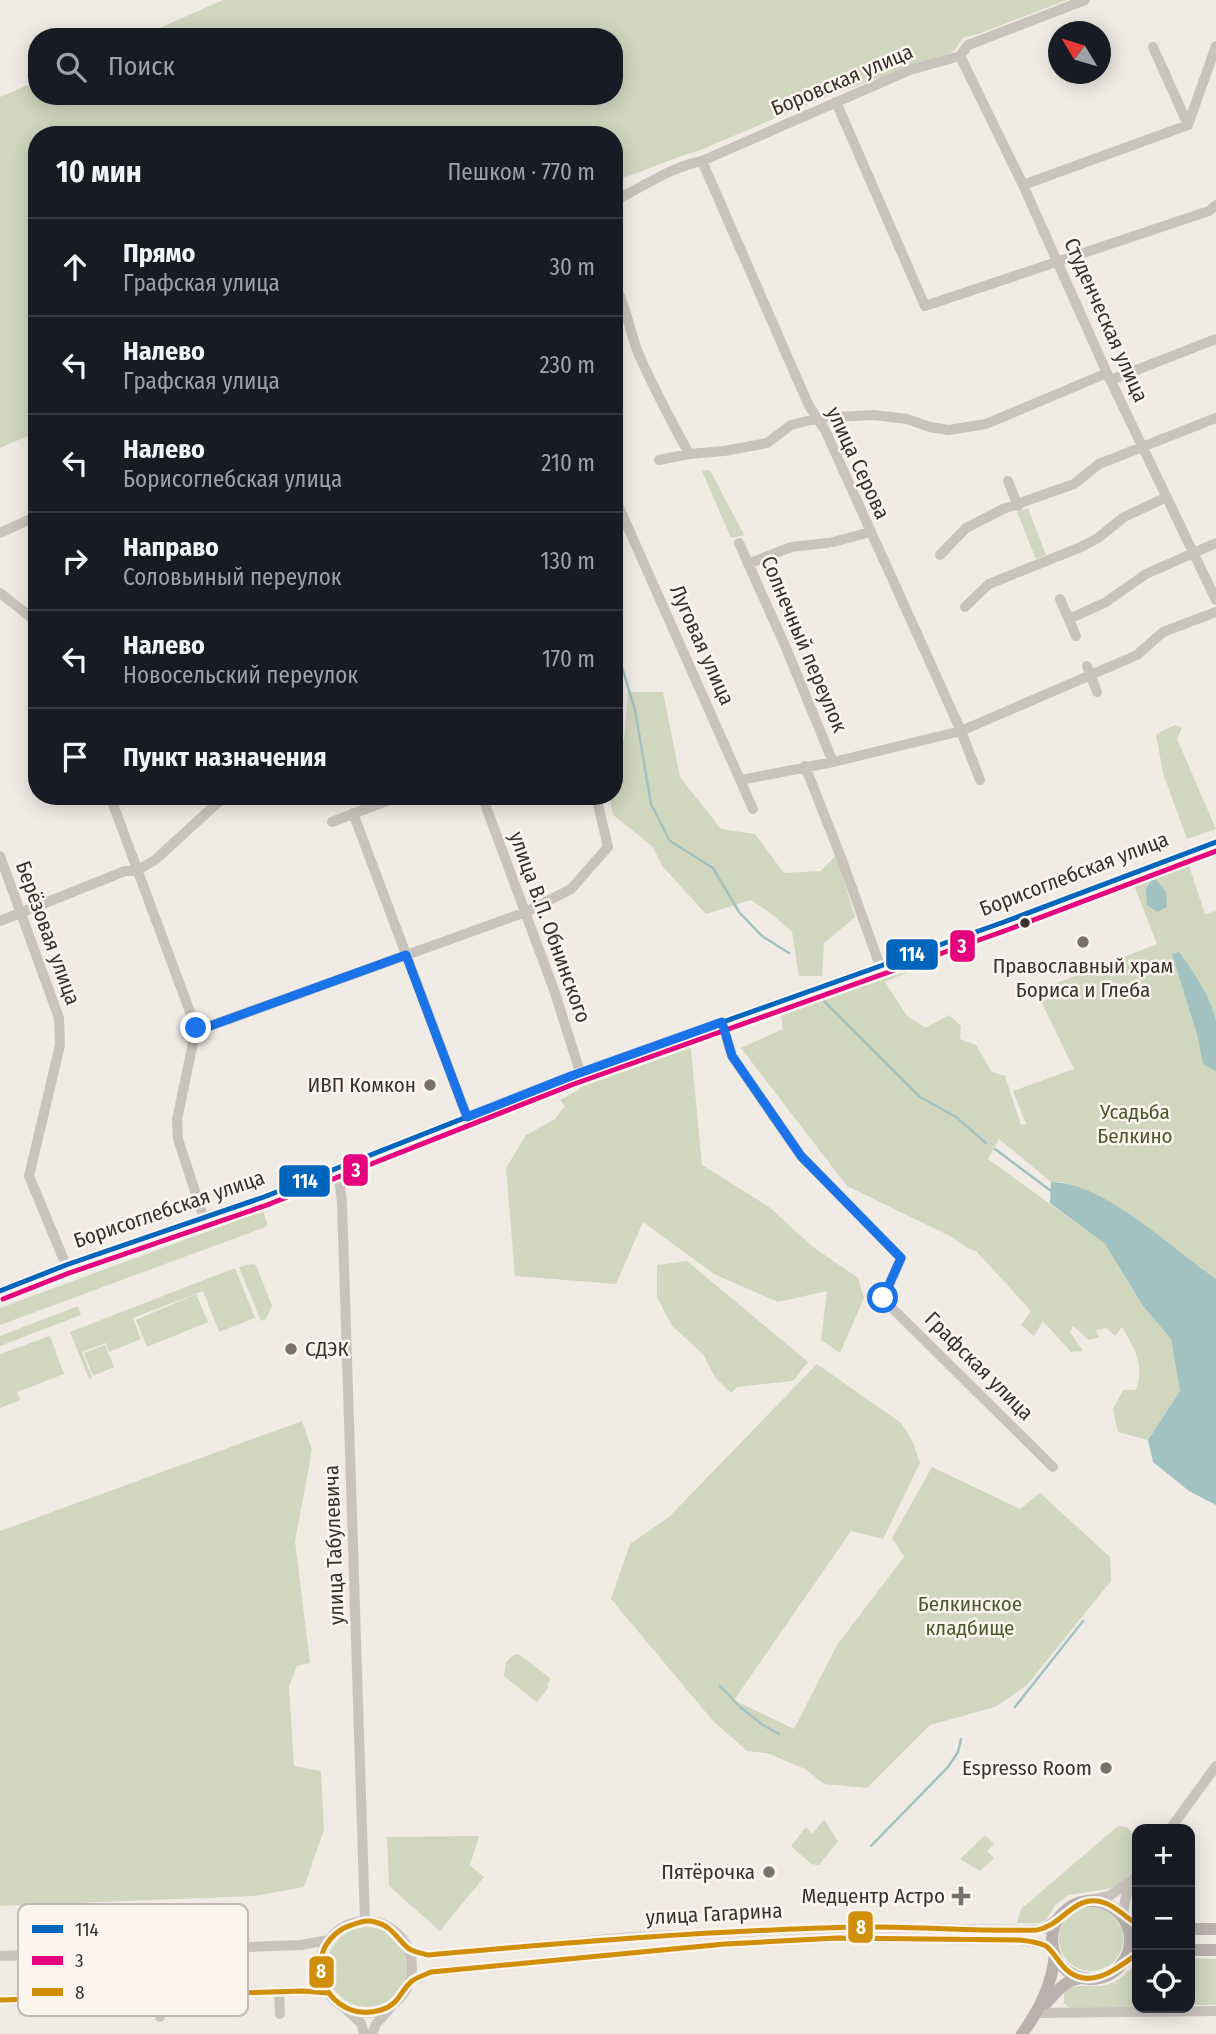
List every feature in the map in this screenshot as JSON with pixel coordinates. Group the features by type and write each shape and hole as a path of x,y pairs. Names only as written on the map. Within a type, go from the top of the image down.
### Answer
{"main road":[{"path":"1037,2013 1053,1974 1055,1953 1052,1935 1059,1917 1066,1909 1085,1901 1097,1900 1108,1904 1128,1920 1130,1945 1126,1958 1118,1969"},
{"path":"1195,1929 1216,1929"},
{"path":"1195,1950 1216,1950"},
{"path":"1055,1953 1067,1970 1086,1978"},
{"path":"1022,2034 1065,1983 1073,1979 1097,1979 1118,1969 1132,1958"}],"street":[{"name":"Боровская улица","path":"623,196 650,179 686,165 702,162 910,71 960,56 968,45 1085,0"},
{"path":"1188,125 1216,46"},
{"path":"1153,47 1188,125"},
{"name":"Студенческая улица","path":"960,56 1059,260 1109,376 1216,600"},
{"path":"836,102 925,306 1209,211 1216,205"},
{"path":"1023,185 1188,125"},
{"name":"улица Серова","path":"702,162 809,406 819,418 961,731 980,780"},
{"path":"623,300 629,326 643,362 689,454"},
{"path":"659,460 767,443 790,425 819,418 874,415 907,419 949,430 970,428 1216,339"},
{"path":"940,555 965,528 1003,509 1018,506 1074,484 1099,464 1216,418"},
{"path":"1008,481 1018,506"},
{"path":"965,607 989,584 1046,567 1098,538 1124,517 1167,497"},
{"name":"Луговая улица","path":"623,516 753,809"},
{"path":"0,533 28,520"},
{"path":"748,564 790,547 830,542 870,532"},
{"name":"Солнечный переулок","path":"738,543 786,648 833,762"},
{"path":"1069,619 1106,602 1146,574 1216,543"},
{"path":"0,593 28,615"},
{"path":"1060,599 1076,636"},
{"path":"741,780 833,762 961,731 1089,671 1137,655 1163,632 1216,612"},
{"path":"1089,671 1097,691"},
{"path":"805,766 880,966"},
{"path":"113,805 196,1028 177,1121 178,1139 204,1219"},
{"path":"0,921 125,871 136,871 155,860 215,805"},
{"path":"332,822 375,805"},
{"name":"улица В.П. Обнинского","path":"485,805 526,912 580,1072"},
{"path":"196,1028 207,1027 526,912 571,889 608,847 598,805"},
{"path":"353,813 467,1117"},
{"name":"Борисоглебская улица","path":"0,1291 66,1265 204,1219 580,1072 880,966 1216,842"},
{"name":"Берёзовая улица","path":"0,856 60,1018 60,1045 29,1176 66,1265"},
{"name":"Графская улица","path":"722,1022 732,1056 801,1156 901,1258 883,1298 1053,1467"},
{"name":"улица Табулевича","path":"338,1168 342,1203 365,1921"},
{"path":"1174,1824 1216,1766"},
{"path":"1085,1901 1109,1896 1132,1879"},
{"path":"1128,1920 1124,1902 1132,1882"},
{"name":"улица Гагарина","path":"409,1950 428,1955 633,1937 839,1928 1043,1929 1059,1917"},
{"path":"365,2034 360,2023 328,1993 320,1966 322,1952 338,1930 351,1923 365,1921 387,1925 404,1940 412,1966 410,1982 403,1994 376,2024 372,2034"},
{"name":"улица Гагарина","path":"410,1982 431,1972 670,1947 836,1938 1019,1940 1042,1944 1055,1953"},
{"path":"248,1947 301,1945 329,1940"},
{"path":"0,1956 18,1955"},
{"path":"279,1992 280,2014"},
{"path":"248,1993 328,1993"},
{"path":"0,2000 18,1999"},
{"path":"344,2007 363,2013 374,2012 393,2004"},
{"path":"1037,2013 1216,2011"}],"green space":[{"path":"223,0 1067,0 976,35 964,37 953,52 830,95 698,151 623,178 623,126 28,126 28,436 0,448 0,97 28,85 28,105 623,105 623,28 159,28"},
{"path":"710,470 744,535 731,538 702,471"},
{"path":"1028,508 1046,555 1036,559 1017,512"},
{"path":"628,692 663,692 680,777 721,829 755,834 784,873 821,871 836,855 855,917 824,943 822,976 799,976 792,932 751,900 706,914 663,867 652,846 613,815 611,805 623,805"},
{"path":"1175,725 1182,728 1177,739 1216,829 1187,839 1163,773 1156,734"},
{"name":"Усадьба Белкино","path":"1188,863 1205,914 1216,911 1216,1279 1063,1182 1051,1182 999,1139 988,1159 1105,1244 1143,1306 1171,1339 1180,1391 1148,1440 1118,1432 1113,1409 1123,1390 1136,1390 1139,1381 1135,1350 1122,1327 1115,1336 1106,1328 1096,1330 1099,1337 1089,1340 1073,1326 1070,1332 1083,1351 1071,1352 1043,1321 1034,1336 1021,1325 1031,1311 976,1251 847,1186 741,1048 783,1029 780,1010 910,965 912,970 885,982 907,1016 926,1028 949,1015 961,1026 960,1039 976,1045 992,1072 1005,1076 1021,1125 1026,1124 1013,1091 1074,1069 1036,991 1157,944 1133,883"},
{"path":"690,1040 702,1165 769,1207 813,1247 858,1278 864,1298 840,1353 821,1340 827,1291 778,1302 714,1274 643,1222 616,1284 515,1276 506,1168 526,1135 555,1119 565,1106 560,1100 579,1090 582,1078 672,1044"},
{"path":"263,1211 268,1226 0,1325 0,1308"},
{"path":"687,1261 808,1362 793,1381 737,1387 731,1393 715,1377 703,1354 672,1326 657,1297 657,1265"},
{"path":"256,1265 272,1306 266,1319 261,1321 239,1267"},
{"path":"235,1268 255,1318 219,1332 203,1291 133,1318 141,1339 109,1352 106,1343 82,1352 92,1378 89,1379 70,1332"},
{"path":"196,1294 208,1322 147,1347 136,1320"},
{"path":"78,1306 81,1315 0,1346 0,1336"},
{"path":"50,1336 64,1374 17,1392 20,1400 0,1408 0,1354"},
{"path":"105,1345 114,1367 93,1376 84,1353"},
{"name":"Белкинское кладбище","path":"817,1364 901,1423 913,1442 920,1463 883,1539 851,1531 734,1700 794,1729 837,1645 904,1557 892,1538 932,1467 1020,1509 1040,1493 1110,1557 1111,1581 1026,1686 995,1707 930,1725 867,1788 824,1784 805,1769 767,1753 747,1751 713,1721 611,1599 630,1544 669,1517"},
{"path":"302,1421 312,1450 295,1541 310,1663 297,1666 289,1686 294,1766 321,1771 324,1830 304,1887 255,1896 0,1906 0,1531"},
{"path":"515,1654 551,1679 547,1685 549,1687 537,1702 504,1676 506,1662"},
{"path":"824,1820 838,1841 819,1865 811,1864 791,1846 806,1827 812,1834"},
{"path":"1118,1826 1126,1827 1132,1832 1132,1871 1123,1883 1107,1889 1069,1895 1055,1905 1046,1920 1038,1923 1017,1923 1021,1909"},
{"path":"985,1835 994,1844 987,1851 994,1858 980,1871 960,1859"},
{"path":"479,1836 470,1865 484,1877 440,1931 389,1886 387,1837"},
{"path":"1091,1907 1103,1909 1114,1916 1121,1927 1121,1951 1114,1962 1103,1969 1091,1971 1079,1969 1068,1962 1061,1951 1059,1939 1061,1927 1068,1916 1079,1909"},
{"path":"367,1927 382,1930 395,1939 404,1952 407,1967 404,1982 395,1995 382,2004 367,2007 352,2004 339,1995 330,1982 327,1967 330,1952 339,1939 352,1930"},
{"path":"1195,1958 1216,1959 1216,2005 1195,2005"},
{"path":"1132,1968 1132,2007 1069,2008 1064,2003 1064,1991 1070,1988 1108,1985"}],"water":[{"path":"1154,877 1166,892 1167,907 1157,912 1147,905 1146,888"},
{"path":"1179,952 1201,985 1214,1012 1216,1071 1203,1064 1197,1034 1172,954"},
{"path":"1051,1182 1072,1185 1115,1205 1216,1279 1216,1505 1189,1491 1153,1462 1148,1440 1180,1391 1171,1339 1143,1306 1105,1244 1050,1203"}],"waterway":[{"path":"623,670 635,710 651,804 670,841 713,868 739,912 762,936 789,953"},
{"path":"821,998 920,1097 956,1117 986,1143"},
{"path":"995,1149 1051,1191"},
{"path":"1015,1707 1083,1621"},
{"path":"720,1686 738,1705"},
{"path":"740,1707 779,1734"},
{"path":"871,1846 948,1767 958,1752 961,1739"}],"transit line":[{"name":"114","path":"0,1291 66,1265 264,1197 571,1076 1004,922 1216,842"},
{"name":"3","path":"3,1299 69,1273 267,1205 574,1084 1007,930 1216,851"},
{"name":"8","path":"1132,1921 1109,1905 1094,1901 1077,1906 1054,1923 1037,1930 884,1927 753,1931 428,1955 408,1948 386,1926 367,1921 344,1928 330,1940 322,1954 321,1970 325,1985 333,1998 346,2008 362,2012 387,2007 396,2001 412,1981 431,1972 725,1944 836,1938 1019,1940 1046,1946 1068,1971 1086,1978 1104,1975 1132,1957"},
{"name":"8","path":"248,1993 328,1993"},
{"name":"8","path":"0,2000 18,1999"}],"place":[{"name":"Православный храм Бориса и Глеба","path":"1083,942"},
{"name":"ИВП Комкон","path":"430,1085"},
{"name":"СДЭК","path":"291,1349"},
{"name":"Espresso Room","path":"1106,1768"},
{"name":"Пятёрочка","path":"769,1872"},
{"name":"Медцентр Астро","path":"961,1896"}],"route":[{"path":"196,1028 207,1027 406,955 467,1117 571,1076 722,1022 732,1056 801,1156 901,1258 883,1298"}]}
